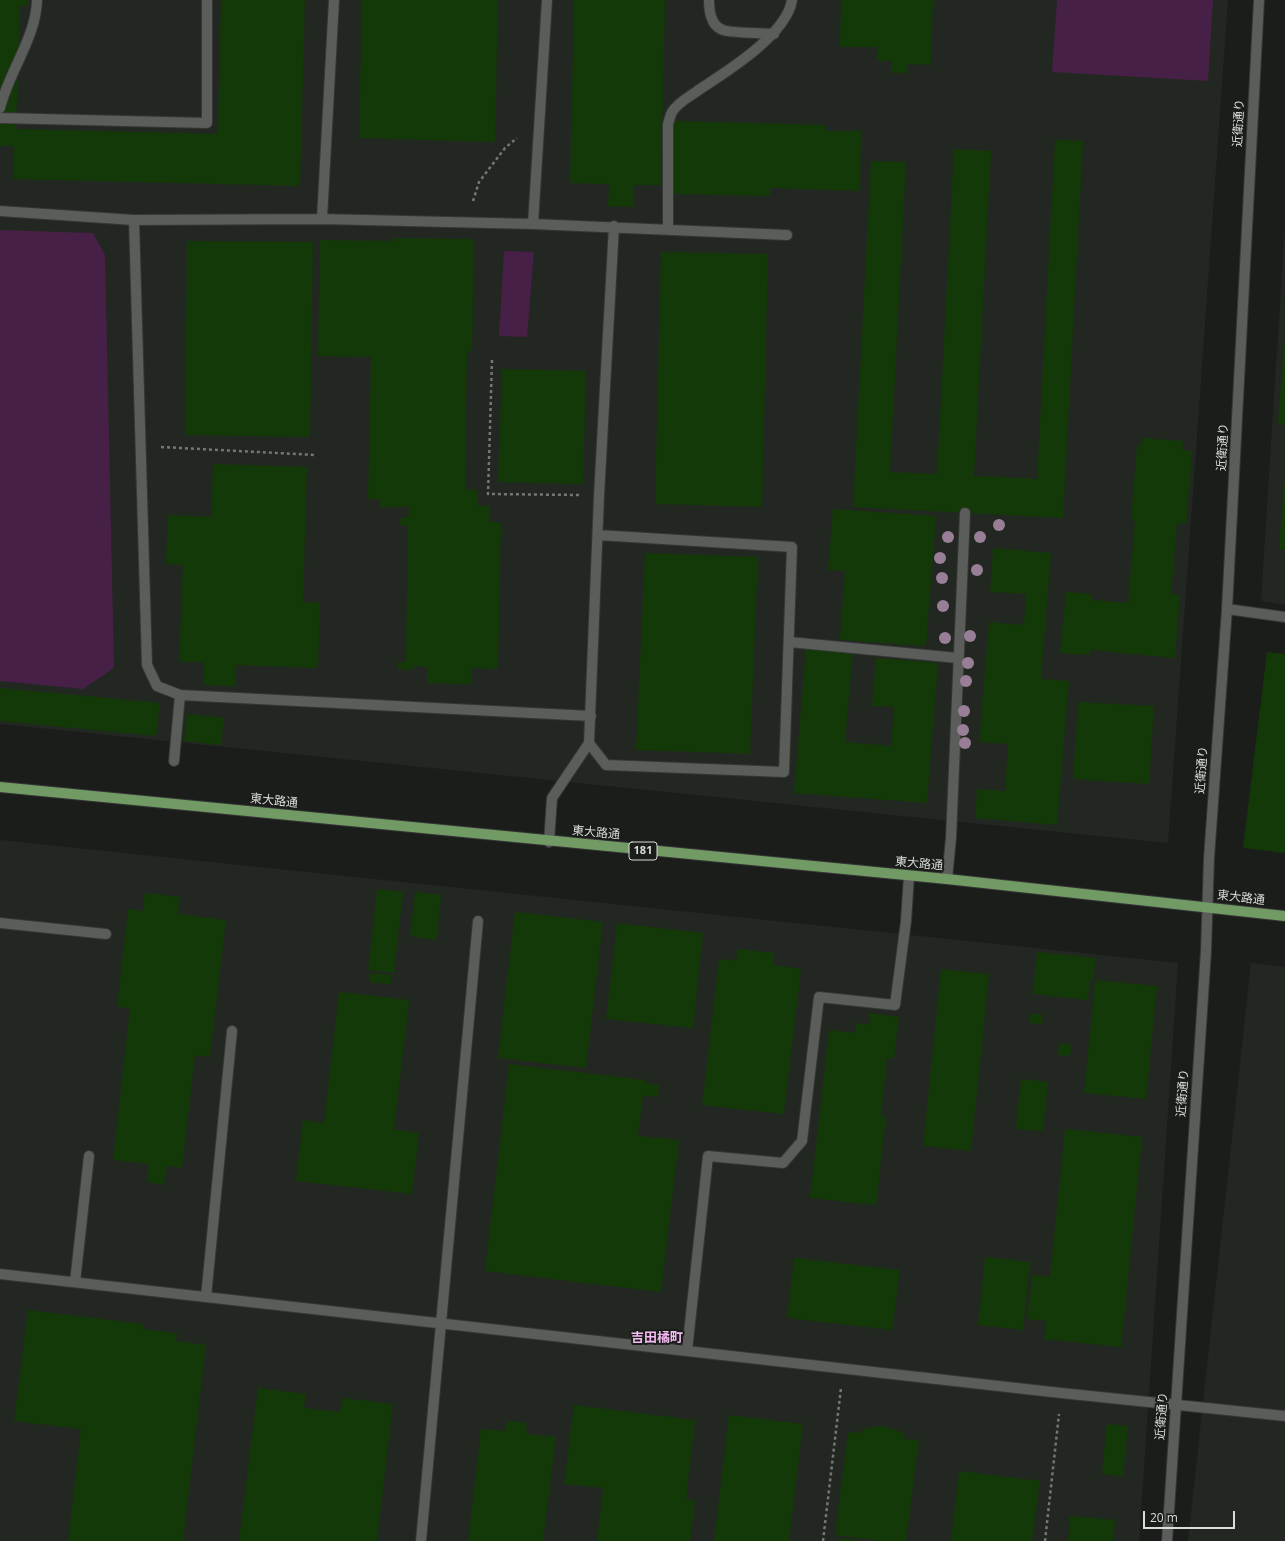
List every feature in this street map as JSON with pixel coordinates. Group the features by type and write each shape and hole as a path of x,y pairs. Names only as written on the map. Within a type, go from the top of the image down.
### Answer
{"main road":[{"name":"東大路通","path":"0,787 549,842 946,879 1285,916"}],"street":[{"path":"0,108 11,74 26,43 37,8 37,0"},
{"path":"0,118 206,123 208,0"},
{"path":"322,220 334,0"},
{"path":"533,224 547,0"},
{"path":"710,0 709,8 714,23 723,30 774,34"},
{"path":"668,230 668,124 671,113 682,102 723,74 774,34 785,20 792,0"},
{"name":"近衛通り","path":"1167,1541 1208,907 1209,858 1227,609 1259,0"},
{"path":"0,211 134,220 322,220 533,224 614,226 787,235"},
{"path":"134,220 147,665 157,686 180,695 591,716"},
{"path":"549,842 552,798 589,743 599,496 614,226"},
{"path":"946,879 951,838 965,513"},
{"path":"589,743 606,765 784,772 792,547 598,535"},
{"path":"1227,609 1285,617"},
{"path":"788,642 958,658"},
{"path":"174,761 180,695"},
{"path":"687,1351 708,1156 783,1164 802,1141 819,997 896,1005 906,921 909,876"},
{"path":"421,1541 443,1324 478,921"},
{"path":"0,924 106,934"},
{"path":"206,1297 232,1031"},
{"path":"75,1282 89,1156"},
{"path":"0,1274 1175,1406 1285,1416"}],"path":[{"path":"472,208 479,182 505,148 523,133"},
{"path":"492,360 488,494 599,496"},
{"path":"141,446 316,455"},
{"path":"823,1541 843,1369"},
{"path":"1044,1541 1061,1393"}],"shaded area":[{"path":"0,0 1228,0 1168,843 0,724"},
{"path":"1057,0 1213,0 1208,81 1052,72"},
{"path":"1285,226 1285,605 1261,601"},
{"path":"0,230 93,233 105,255 114,668 83,689 0,681"},
{"path":"504,251 534,252 527,337 499,336"},
{"path":"0,840 1178,963 1139,1541 0,1541"},
{"path":"1251,963 1285,967 1285,1541 1188,1541"}],"building":[{"path":"0,0 28,0 28,6 20,6 16,129 218,134 221,0 305,0 300,186 14,179 14,146 0,146"},
{"path":"362,0 498,0 495,142 359,138"},
{"path":"574,0 665,0 661,185 634,185 634,207 608,206 609,184 570,183"},
{"path":"841,0 933,0 931,65 908,64 908,73 891,73 891,61 877,61 878,47 840,47"},
{"path":"674,121 826,125 826,131 861,131 860,191 770,188 770,196 672,194"},
{"path":"1055,140 1083,141 1063,518 853,507 871,161 906,162 890,472 937,474 954,149 991,151 974,476 1037,479"},
{"path":"394,238 474,239 472,351 467,351 465,489 477,490 477,506 490,506 490,522 501,523 498,669 472,668 471,684 427,683 427,667 414,666 414,670 398,669 398,662 406,662 408,525 400,525 401,518 408,517 409,507 379,507 380,499 368,499 371,357 318,356 320,240 394,241"},
{"path":"187,241 313,242 310,437 185,435"},
{"path":"661,252 768,254 762,507 655,504"},
{"path":"1285,343 1285,425 1278,424"},
{"path":"502,369 586,371 583,484 498,482"},
{"path":"1142,438 1183,441 1182,450 1192,451 1186,524 1177,523 1171,594 1180,595 1175,658 1090,650 1090,655 1060,653 1066,592 1092,594 1092,600 1128,603 1135,520 1131,520 1137,445 1141,446"},
{"path":"213,464 307,467 303,602 320,603 318,668 236,665 235,686 203,685 204,662 179,662 183,565 166,564 168,515 211,517"},
{"path":"1284,482 1285,483 1285,550 1279,549"},
{"path":"833,509 936,516 926,646 840,640 845,571 828,570"},
{"path":"993,548 1051,553 1041,679 1069,681 1057,825 975,818 977,789 1005,791 1008,744 979,742 989,622 1024,625 1026,594 990,592"},
{"path":"645,553 758,557 750,754 636,750"},
{"path":"806,648 853,651 845,742 891,746 894,707 872,706 876,658 938,663 927,803 794,793"},
{"path":"1267,652 1285,654 1285,853 1243,848"},
{"path":"0,688 160,703 156,736 0,721"},
{"path":"1078,702 1154,706 1149,784 1073,779"},
{"path":"187,714 224,718 221,745 184,741"},
{"path":"377,889 403,892 394,973 368,970"},
{"path":"415,892 441,895 436,940 410,936"},
{"path":"145,893 180,897 178,914 226,920 210,1057 195,1055 182,1168 166,1166 164,1185 147,1182 149,1164 113,1160 130,1008 117,1007 128,909 143,911"},
{"path":"515,912 603,922 586,1068 498,1058"},
{"path":"617,923 703,933 693,1028 606,1019"},
{"path":"738,949 774,953 773,965 801,969 784,1114 702,1105 719,959 736,961"},
{"path":"1037,952 1096,958 1093,980 1090,980 1088,1000 1033,994"},
{"path":"941,969 989,974 971,1151 923,1146"},
{"path":"370,973 391,975 391,984 369,982"},
{"path":"1095,980 1157,986 1146,1099 1084,1093"},
{"path":"339,992 409,1000 394,1130 419,1133 412,1194 296,1181 303,1120 324,1123"},
{"path":"870,1013 899,1017 894,1058 887,1058 881,1116 886,1117 876,1205 810,1198 829,1030 855,1033 856,1023 869,1025"},
{"path":"1030,1014 1043,1015 1042,1024 1029,1023"},
{"path":"1059,1043 1072,1045 1070,1056 1058,1055"},
{"path":"509,1064 645,1080 645,1083 659,1085 658,1097 643,1095 638,1136 679,1140 661,1292 485,1271"},
{"path":"1021,1079 1048,1082 1043,1131 1016,1129"},
{"path":"1065,1129 1142,1137 1121,1347 1044,1339 1046,1321 1027,1319 1032,1275 1050,1277"},
{"path":"985,1257 1030,1262 1023,1330 978,1325"},
{"path":"794,1258 900,1270 892,1330 787,1318"},
{"path":"28,1310 143,1324 143,1329 177,1333 176,1341 206,1345 183,1541 68,1541 81,1429 14,1421"},
{"path":"258,1388 306,1394 304,1408 340,1412 342,1398 393,1404 377,1541 239,1541"},
{"path":"574,1405 695,1420 686,1499 695,1500 690,1541 597,1541 603,1488 564,1484"},
{"path":"729,1415 803,1424 789,1541 714,1541"},
{"path":"507,1421 527,1423 526,1434 556,1437 543,1541 468,1541 481,1429 505,1431"},
{"path":"1107,1424 1128,1426 1123,1476 1102,1474"},
{"path":"883,1426 901,1432 905,1435 904,1439 919,1440 906,1541 881,1541 835,1535 848,1432 862,1433 862,1430 867,1428"},
{"path":"959,1471 1040,1481 1032,1541 951,1541"},
{"path":"1070,1516 1115,1520 1113,1541 1068,1541"},
{"path":"839,1538 856,1540 856,1541 838,1541"}],"district":[{"name":"吉田橘町","path":"657,1338"}]}
